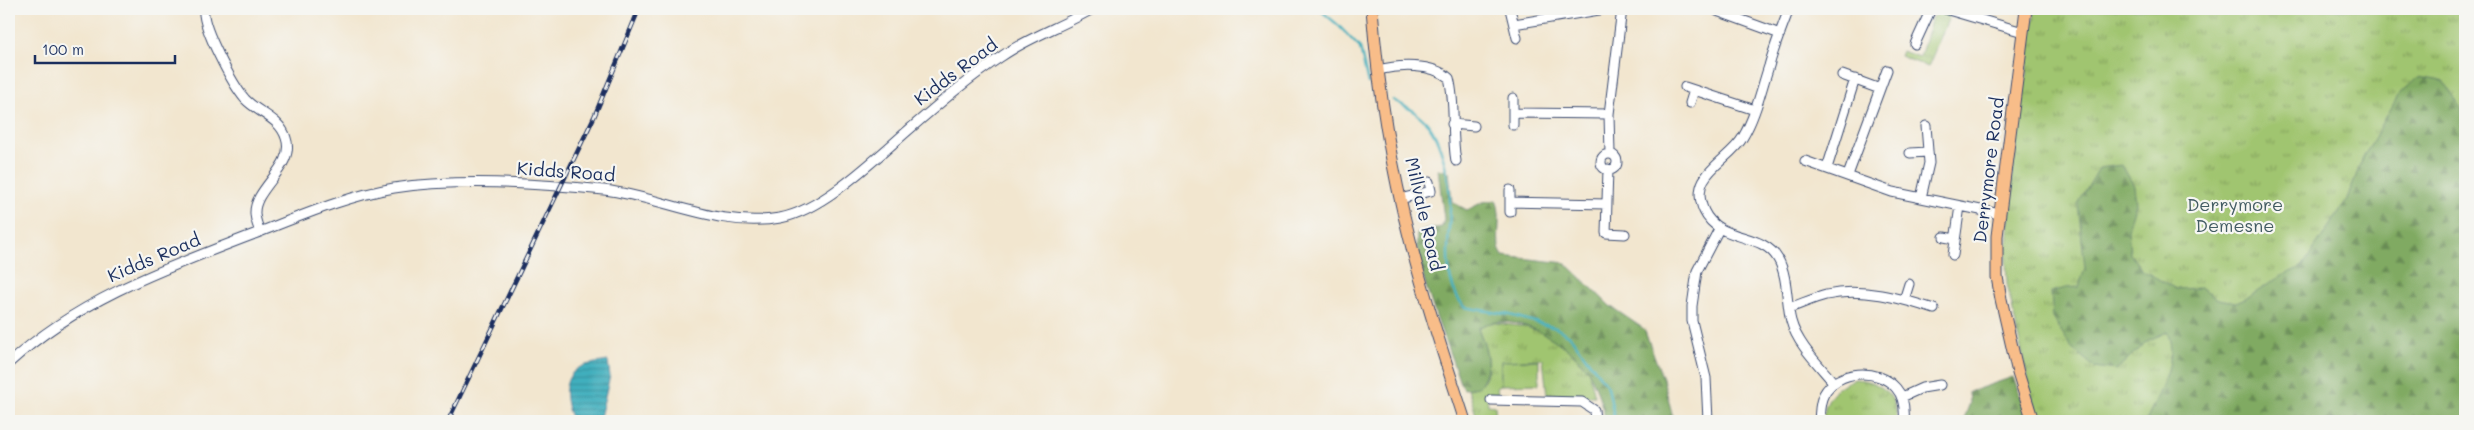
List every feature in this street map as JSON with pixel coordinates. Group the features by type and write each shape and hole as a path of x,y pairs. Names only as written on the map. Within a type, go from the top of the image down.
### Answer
{"main road":[{"name":"Millvale Road","path":"1372,9 1378,70 1400,200 1428,305 1465,421"},
{"name":"Derrymore Road","path":"2026,9 1996,236 1997,277 2001,299 2018,373 2033,421"}],"street":[{"path":"204,9 206,25 240,91 251,104 278,124 287,139 284,159 255,208 255,218 260,232"},
{"name":"Kidds Road","path":"9,363 72,314 137,280 293,218 355,198 391,189 429,184 527,185 604,190 638,195 717,218 742,221 781,218 802,211 859,174 948,96 1004,54 1092,9"},
{"path":"1510,9 1517,38"},
{"path":"1514,24 1605,9"},
{"path":"1622,9 1609,114 1610,154 1605,156 1602,162 1608,169 1606,233 1625,234"},
{"path":"1789,9 1755,110 1743,138 1732,151 1711,167 1701,188 1704,211 1719,229 1727,234 1758,244 1776,255 1783,266 1791,323 1813,358 1834,383"},
{"path":"1916,44 1931,9"},
{"path":"1945,9 2023,32"},
{"path":"1723,12 1780,34"},
{"path":"1378,70 1426,68 1444,74 1449,78 1452,87 1452,124 1456,161"},
{"path":"1848,176 1887,70"},
{"path":"1842,75 1880,89"},
{"path":"1826,168 1854,79"},
{"path":"1690,103 1690,88 1755,110"},
{"path":"1513,98 1513,125"},
{"path":"1513,113 1609,114"},
{"path":"1452,124 1474,126"},
{"path":"1921,198 1929,163 1926,126"},
{"path":"1910,153 1928,152"},
{"path":"1805,160 1892,192 2000,214"},
{"path":"1400,200 1431,191 1429,182"},
{"path":"1510,190 1510,212"},
{"path":"1510,202 1607,204"},
{"path":"1953,255 1960,206"},
{"path":"1708,421 1706,378 1694,328 1692,306 1699,265 1719,229"},
{"path":"1944,237 1955,238"},
{"path":"1904,300 1909,284"},
{"path":"1789,308 1824,296 1840,293 1862,293 1904,300 1934,309"},
{"path":"1819,421 1820,402 1825,392 1834,383 1855,374 1877,376 1896,388 1902,397 1905,410 1904,421"},
{"path":"1902,397 1922,388 1940,385"},
{"path":"1491,400 1582,402 1594,410 1594,421"}],"green space":[{"name":"Derrymore Demesne","path":"2035,9 2465,9 2465,421 2040,421 2032,398 2007,284 2006,258 2013,171"},
{"path":"1942,12 1950,15 1928,67 1900,56 1902,51 1920,57 1932,17"},
{"path":"2418,77 2443,81 2462,110 2465,120 2465,421 2146,421 2166,378 2169,366 2171,354 2167,332 2147,341 2116,370 2094,367 2071,347 2053,318 2051,292 2079,287 2085,268 2078,204 2099,168 2122,165 2134,186 2136,203 2128,229 2130,254 2142,270 2176,289 2200,288 2218,299 2236,302 2252,295 2281,276 2302,267 2346,201 2363,158 2398,96"},
{"path":"1438,169 1449,172 1452,202 1467,210 1483,202 1496,200 1499,214 1499,244 1503,256 1566,263 1610,306 1644,329 1663,379 1674,421 1606,421 1594,382 1579,360 1553,339 1538,331 1506,322 1491,323 1478,328 1486,351 1486,373 1478,387 1464,389 1460,383 1433,307 1420,265 1417,247 1417,234 1424,230 1442,227 1444,219"},
{"path":"1489,322 1526,327 1544,333 1571,351 1589,372 1595,396 1547,395 1543,359 1501,361 1501,385 1497,386 1498,394 1487,395 1488,405 1495,406 1496,421 1478,421 1468,389 1478,386 1484,380 1487,373 1487,355 1478,328"},
{"path":"1539,360 1539,384 1501,385 1501,361"},
{"path":"2013,377 2029,421 1963,421 1970,403 1969,392"},
{"path":"1855,379 1864,380 1879,386 1890,396 1894,403 1897,421 1823,421 1828,400 1832,394 1842,385"}],"water":[{"path":"608,361 610,376 599,421 573,421 566,401 568,380 581,367"}],"waterway":[{"path":"1319,9 1338,25 1360,48 1368,83"},
{"path":"1393,100 1405,106 1425,121 1441,150 1450,198 1449,272 1457,296 1464,307 1510,315 1556,328 1570,336 1608,387 1615,421"}],"railway":[{"path":"448,421 594,117 639,9"}]}
